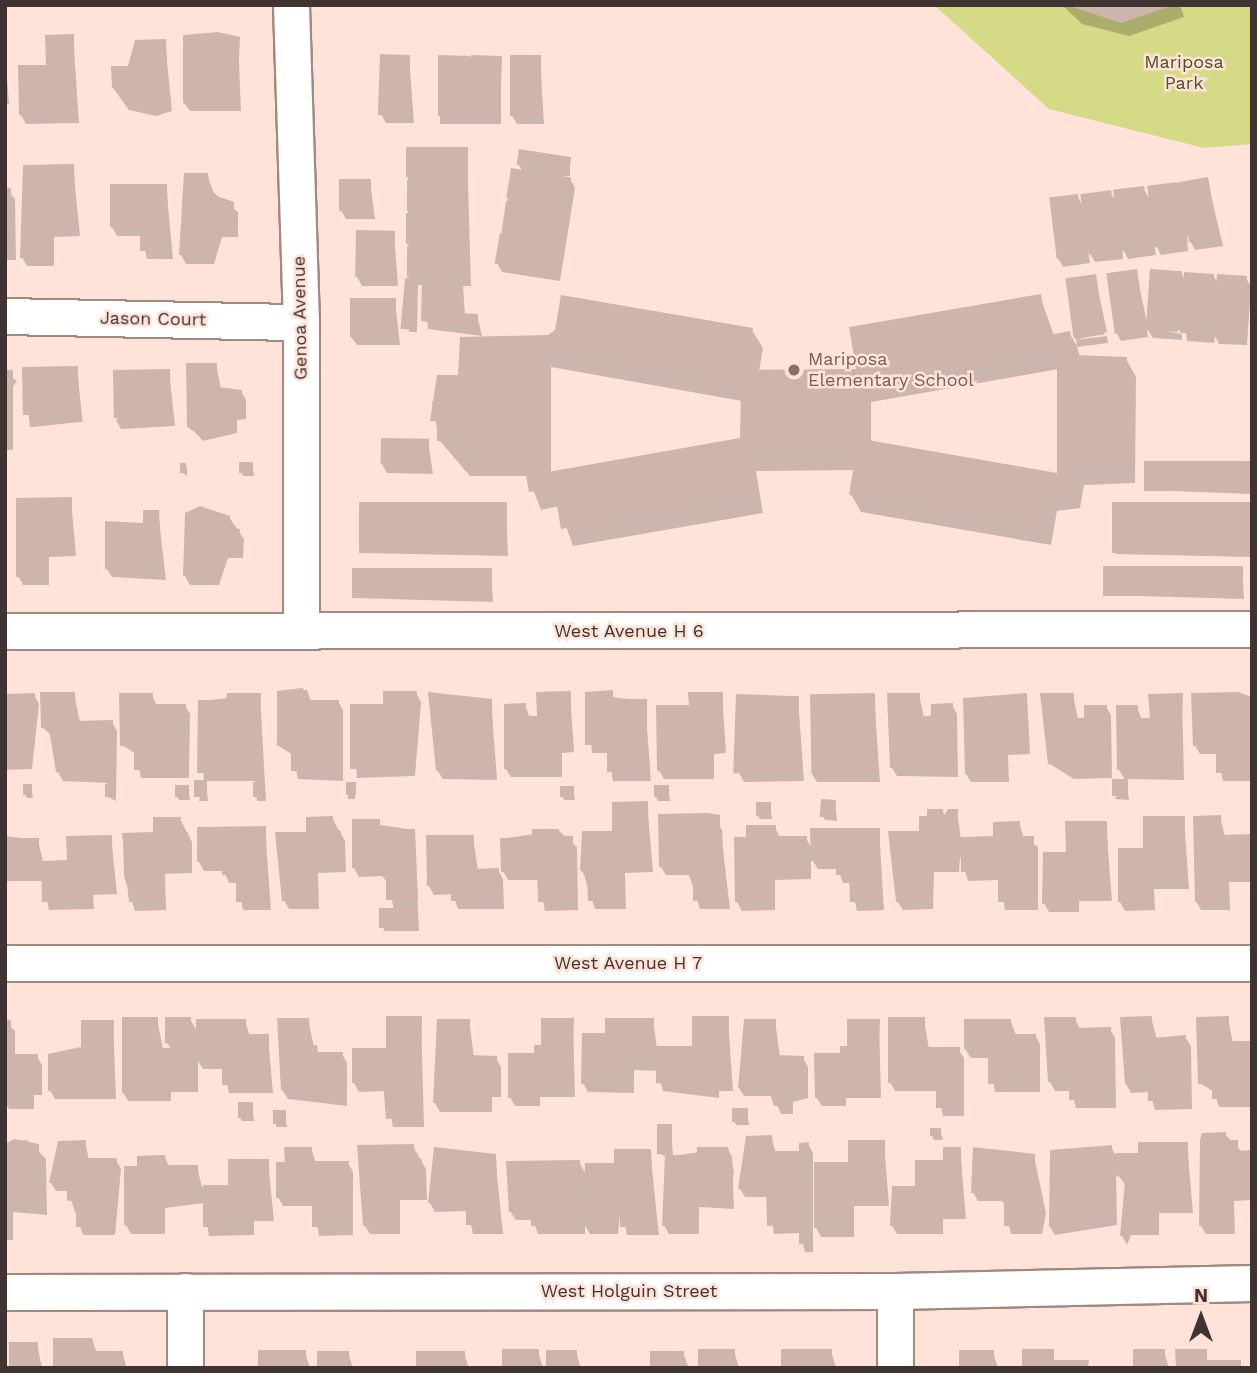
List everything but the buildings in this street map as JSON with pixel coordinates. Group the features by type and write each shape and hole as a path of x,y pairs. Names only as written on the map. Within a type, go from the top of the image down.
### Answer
{"street":[{"name":"Genoa Avenue","path":"291,5 301,322 301,631"},
{"name":"Jason Court","path":"5,316 301,322"},
{"name":"West Avenue H 6","path":"5,631 1252,629"},
{"name":"West Avenue H 7","path":"5,963 1252,963"},
{"name":"West Holguin Street","path":"5,1292 895,1291 1252,1283"},
{"path":"185,1291 185,1368"},
{"path":"895,1291 895,1368"}],"green space":[{"name":"Mariposa Park","path":"934,5 1252,5 1252,144 1204,148 1049,109"}],"place":[{"name":"Mariposa Elementary School","path":"794,370"}]}
